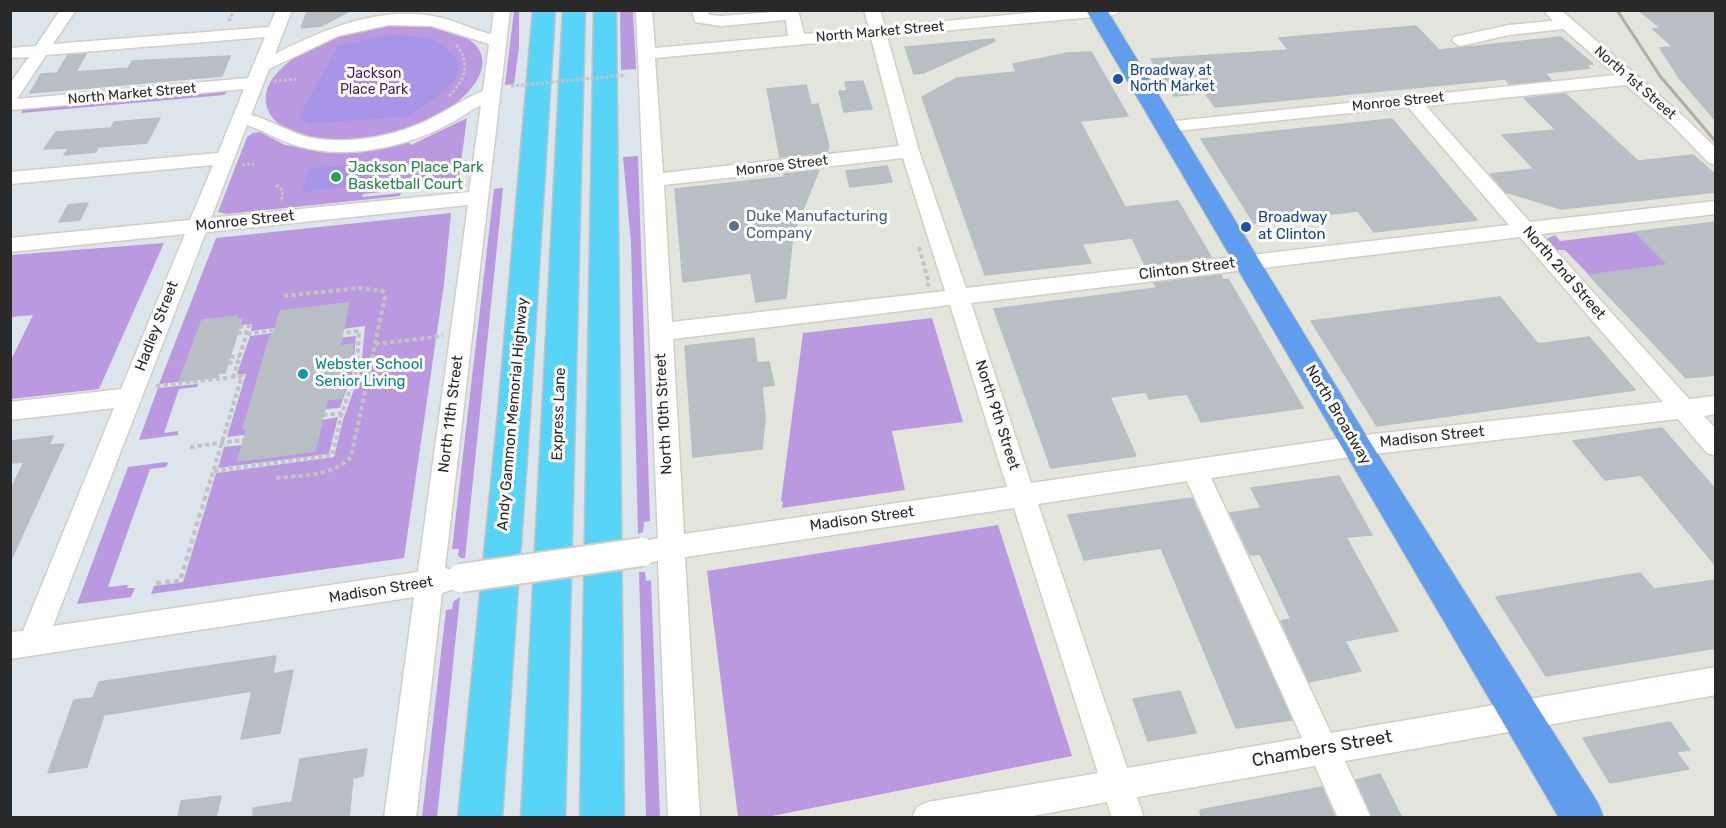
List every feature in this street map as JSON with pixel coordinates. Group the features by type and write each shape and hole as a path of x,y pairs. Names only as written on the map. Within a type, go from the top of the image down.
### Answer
{"highway":[{"path":"514,92 528,61 522,10"},
{"name":"Andy Gammon Memorial Highway","path":"480,818 514,92 544,10"},
{"name":"Express Lane","path":"543,818 574,10"},
{"path":"602,818 605,10"}],"main road":[{"name":"North Broadway","path":"1103,11 1166,127 1356,446 1583,818"}],"street":[{"path":"10,97 68,10"},
{"name":"North 11th Street","path":"400,818 479,197 514,92 498,40 502,10"},
{"name":"North 10th Street","path":"644,10 684,818"},
{"path":"700,10 701,19 721,21 793,14 796,40"},
{"name":"North 9th Street","path":"872,10 910,151 1128,818"},
{"name":"North 1st Street","path":"1551,10 1631,79 1716,159"},
{"name":"North Market Street","path":"646,54 1103,11"},
{"path":"260,81 320,37 354,26 393,20 422,20 446,23 480,37 498,40"},
{"path":"10,53 280,21"},
{"name":"Hadley Street","path":"21,644 129,397 197,225 233,162 241,118 260,81 280,21"},
{"path":"1460,41 1509,30 1567,24"},
{"name":"Monroe Street","path":"1166,127 1631,79"},
{"name":"North Market Street","path":"10,105 260,81"},
{"name":"North Market Street","path":"10,118 260,81"},
{"path":"241,118 256,121 293,139 332,146 354,145 378,142 422,130 475,101 514,92"},
{"name":"North 2nd Street","path":"1412,101 1716,446"},
{"name":"Monroe Street","path":"654,180 910,151"},
{"path":"10,178 233,162"},
{"name":"Monroe Street","path":"10,245 479,197"},
{"name":"Clinton Street","path":"660,332 1716,207"},
{"path":"10,411 129,397"},
{"name":"Madison Street","path":"21,644 1356,446 1716,405"},
{"path":"1194,469 1355,818"},
{"name":"Chambers Street","path":"928,818 1716,681"}],"path":[{"path":"447,98 462,82 467,67 464,53 452,42"},
{"path":"514,92 626,75"},
{"path":"260,81 296,79"},
{"path":"233,162 254,164"},
{"path":"276,185 283,191 280,204"},
{"path":"916,288 927,286 929,283 917,240"},
{"path":"276,478 336,469 345,465 351,457 385,297 383,291 359,288 284,296"},
{"path":"233,378 249,326 240,327"},
{"path":"237,333 275,330"},
{"path":"214,471 332,455 342,413 357,370 359,331 342,333"},
{"path":"375,344 462,334"},
{"path":"230,357 240,356"},
{"path":"228,363 238,362"},
{"path":"156,386 242,376 180,580 156,583"},
{"path":"323,415 342,413"},
{"path":"190,447 244,441"}],"shaded area":[{"path":"654,11 1715,11 1715,817 702,817"}],"green space":[{"path":"514,11 519,11 519,47 514,84 505,85"},
{"path":"620,11 633,11 636,69 621,70"},
{"name":"Jackson Place Park","path":"404,23 452,30 474,44 482,56 482,68 476,81 454,105 428,121 403,131 362,139 335,140 308,137 288,130 272,117 266,103 267,90 273,78 295,57 341,34"},
{"path":"389,35 419,37 445,47 459,63 455,80 438,97 407,117 309,123 299,117 338,46"},
{"path":"228,90 224,95 21,113 24,108"},
{"path":"467,118 458,184 363,194 362,197 401,193 400,196 227,214 218,212 247,137 253,133 260,132 285,145 329,152 357,151 407,141 411,145"},
{"path":"638,156 650,521 644,522 643,532 638,534 631,243 623,157"},
{"name":"Jackson Place Park Basketball Court","path":"370,163 364,185 302,192 309,169"},
{"path":"503,188 465,558 461,558 458,556 459,549 452,549 494,189"},
{"path":"451,213 444,284 404,558 151,594 154,586 183,582 216,473 334,457 343,420 361,370 365,326 343,329 349,303 280,311 275,328 251,331 252,324 240,325 242,319 236,319 237,316 202,320 179,382 159,384 216,238"},
{"path":"1635,232 1668,265 1589,275 1565,250 1553,250 1546,243 1546,239 1555,235 1560,241"},
{"path":"164,243 99,389 11,399 11,360 33,315 11,317 11,255"},
{"path":"932,318 963,422 892,431 905,490 782,508 783,502 781,501 803,333"},
{"path":"274,333 270,337 243,428 247,428 245,435 227,437 246,374 237,374 250,336"},
{"path":"356,336 353,371 340,408 325,409 298,404 342,398 354,345 310,350 312,341"},
{"path":"198,384 197,387 179,389 164,433 178,431 178,435 139,440 158,388"},
{"path":"338,417 329,454 218,468 224,447 242,445 238,461 322,420"},
{"path":"168,463 166,467 150,469 108,587 128,585 127,588 135,588 131,597 77,604 128,467"},
{"path":"998,525 1072,756 767,817 738,817 707,571"},
{"path":"639,572 645,572 646,581 651,580 660,817 646,817"},
{"path":"460,597 437,817 422,817 446,610 452,609 453,602"}],"building":[{"path":"313,10 351,10 321,26 301,28 306,14"},
{"path":"1638,10 1716,10 1716,121 1680,79 1660,48 1673,47 1653,29 1661,28"},
{"path":"1416,26 1439,50 1561,37 1593,64 1586,65 1590,68 1545,73 1551,80 1510,84 1505,79 1215,107 1205,93 1174,96 1151,59 1289,50 1279,38"},
{"path":"994,39 995,41 923,73 914,74 905,47"},
{"path":"1091,52 1128,116 1080,121 1125,207 1178,201 1211,257 1145,265 1132,238 1082,244 1091,263 985,275 922,97 957,78 1016,72 1013,64 1068,53"},
{"path":"86,54 76,72 128,68 132,61 230,56 222,76 30,93 41,74 57,73 68,55"},
{"path":"863,81 872,109 844,112 839,91 847,91 845,82"},
{"path":"806,85 811,105 818,104 829,146 827,152 780,157 767,89"},
{"path":"1566,94 1638,161 1693,155 1716,175 1716,192 1561,209 1506,192 1490,174 1534,169 1502,135 1556,130 1524,98"},
{"path":"160,118 147,143 98,147 96,152 64,155 69,148 44,149 56,132 111,128 114,122"},
{"path":"1392,119 1477,220 1374,232 1358,211 1254,223 1201,139"},
{"path":"887,166 892,182 850,187 846,171"},
{"path":"819,170 793,234 786,298 756,302 751,273 683,282 675,189 784,177 784,174"},
{"path":"88,203 80,220 59,222 68,205"},
{"path":"1716,222 1716,375 1686,378 1589,275 1668,265 1635,232"},
{"path":"1221,275 1223,280 1228,279 1303,408 1201,422 1187,394 1149,399 1146,392 1110,397 1136,456 1051,468 994,309 1157,288 1154,283"},
{"path":"1500,297 1538,344 1589,337 1635,390 1377,426 1311,321"},
{"name":"Webster School Senior Living","path":"349,303 340,346 354,344 342,398 327,400 315,451 238,461 247,428 243,429 270,336 273,336 280,311"},
{"path":"237,316 236,319 242,319 225,373 219,373 218,377 179,382 202,320"},
{"path":"754,338 757,363 769,362 774,385 762,387 765,418 762,449 693,457 685,346"},
{"path":"1662,428 1716,490 1716,566 1641,475 1605,480 1573,441"},
{"path":"53,436 49,445 64,444 10,562 10,491 24,462 10,463 10,441"},
{"path":"1339,476 1372,535 1346,537 1398,631 1345,641 1361,671 1309,682 1281,621 1291,619 1260,554 1250,555 1230,513 1261,508 1251,488"},
{"path":"1192,498 1292,720 1236,728 1161,548 1084,560 1068,515"},
{"path":"1640,573 1654,589 1716,580 1716,648 1546,676 1496,597"},
{"path":"276,656 273,674 293,670 280,733 241,739 252,691 104,715 87,767 48,773 74,700 93,698 99,682"},
{"path":"1180,691 1196,733 1148,741 1133,699"},
{"path":"1670,722 1690,750 1676,752 1689,769 1610,783 1583,738"},
{"path":"367,749 363,776 353,778 349,818 253,818 253,808 292,802 300,759"},
{"path":"1380,774 1402,818 1373,818 1356,780"},
{"path":"1322,787 1335,818 1201,818 1200,810"},
{"path":"221,796 216,818 178,818 181,801"}],"railway":[{"path":"1617,10 1660,76 1716,142"}],"place":[{"name":"Broadway at North Market","path":"1118,79"},
{"name":"Jackson Place Park Basketball Court","path":"336,177"},
{"name":"Duke Manufacturing Company","path":"734,226"},
{"name":"Broadway at Clinton","path":"1246,227"},
{"name":"Webster School Senior Living","path":"303,374"}]}
